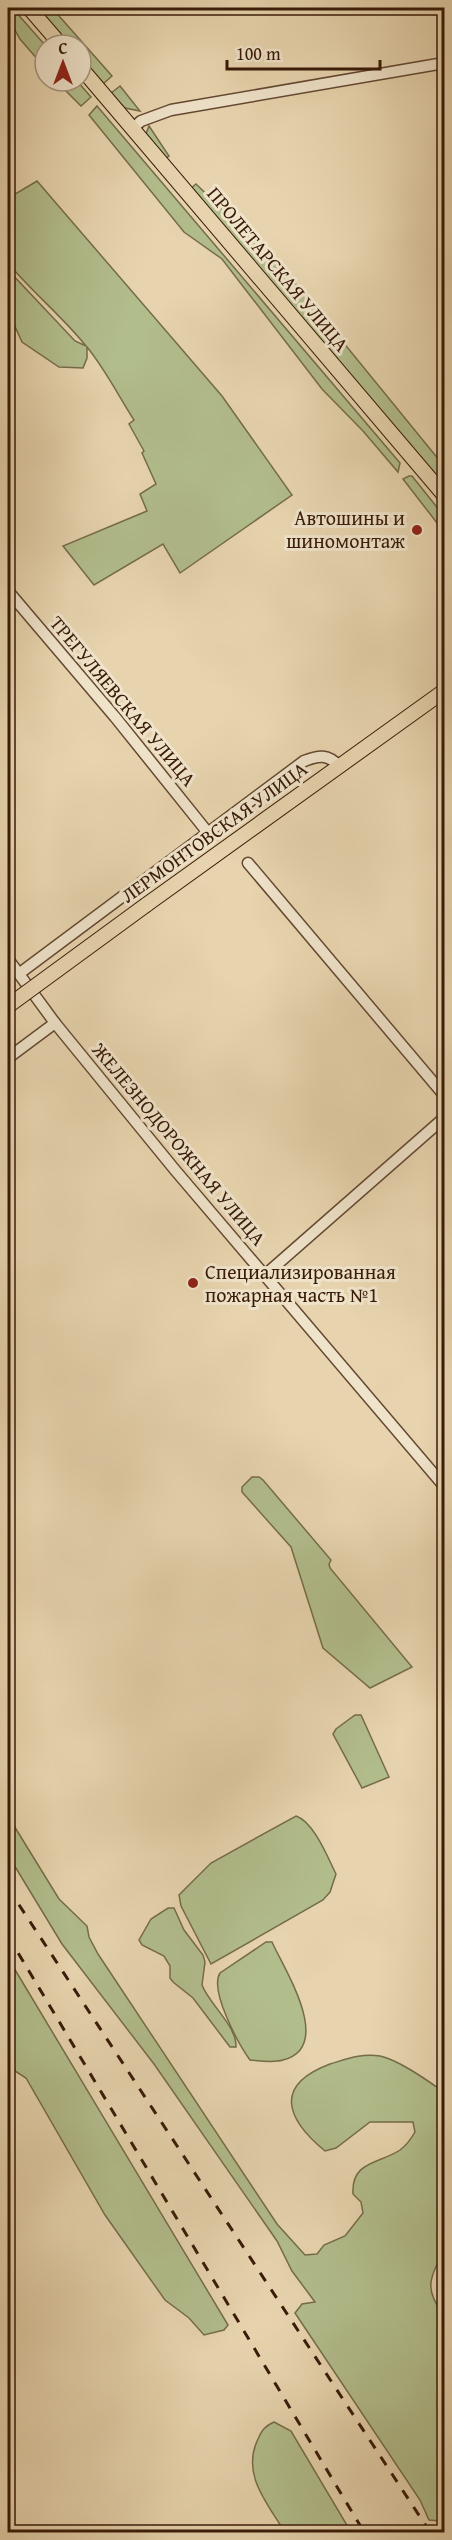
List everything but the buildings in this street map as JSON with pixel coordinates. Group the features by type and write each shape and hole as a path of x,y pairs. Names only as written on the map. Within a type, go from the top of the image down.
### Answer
{"main road":[{"path":"29,8 51,33"},
{"name":"ПРОЛЕТАРСКАЯ УЛИЦА","path":"93,82 444,495"},
{"name":"ЛЕРМОНТОВСКАЯ УЛИЦА","path":"8,1006 444,691"}],"street":[{"path":"133,128 141,121 171,110 444,63"},
{"name":"ТРЕГУЛЯЕВСКАЯ УЛИЦА","path":"8,591 115,717 209,834"},
{"path":"20,973 304,761 319,755 329,758 339,766"},
{"path":"249,864 444,1095"},
{"name":"ЖЕЛЕЗНОДОРОЖНАЯ УЛИЦА","path":"8,959 55,1023 189,1188 444,1486"},
{"path":"8,1058 55,1023"},
{"path":"265,1275 444,1118"}],"green space":[{"path":"37,8 52,8 74,33 59,33"},
{"path":"15,11 34,33 33,54 20,39 8,18"},
{"path":"93,54 112,76 103,84 93,73"},
{"path":"120,86 140,111 125,108 110,94"},
{"path":"68,93 88,93 91,97 81,106"},
{"path":"97,106 400,463 398,472 363,431 322,389 222,259 184,232 89,115"},
{"path":"149,126 169,156 165,159 146,134"},
{"path":"37,181 222,396 292,495 180,573 163,544 94,585 63,546 147,511 140,494 156,484 142,453 144,451 129,424 134,420 94,355 87,347 87,358 83,368 59,367 22,342 8,311 8,270 75,341 86,346 8,263 8,190 12,196"},
{"path":"196,184 281,266 444,466 444,485 190,189"},
{"path":"412,476 444,516 444,532 403,479"},
{"path":"252,1477 259,1477 263,1480 331,1560 330,1568 412,1667 370,1688 323,1648 291,1547 242,1492 242,1487"},
{"path":"355,1715 361,1715 389,1777 362,1788 333,1734 336,1729"},
{"path":"8,1816 59,1899 87,1926 89,1937 98,1954 277,2224 305,2255 317,2254 324,2245 345,2236 363,2213 361,2202 353,2194 354,2183 361,2169 400,2150 415,2132 413,2122 370,2122 336,2148 325,2151 311,2139 294,2115 293,2092 300,2082 312,2072 330,2064 373,2055 396,2062 444,2092 444,2251 432,2277 431,2291 444,2315 444,2519 429,2520 420,2500 295,2313 302,2304 315,2302 292,2271 277,2241 154,2064 62,1944 8,1855"},
{"path":"296,1816 309,1825 325,1850 336,1874 330,1892 323,1900 211,1964 181,1906 179,1895 211,1863"},
{"path":"168,1908 174,1908 184,1930 203,1955 205,1962 202,1985 228,2023 236,2047 230,2047 193,1998 173,1982 170,1978 170,1966 164,1956 142,1945 139,1940 151,1919"},
{"path":"266,1942 272,1942 286,1970 302,2006 306,2024 305,2040 298,2052 283,2060 267,2062 250,2060 227,2017 218,1992 220,1973"},
{"path":"8,1958 228,2325 224,2330 204,2335 189,2318 165,2300 105,2215 26,2078 15,2071 8,2039"},
{"path":"274,2422 291,2431 351,2532 288,2532 281,2526 257,2485 252,2463 261,2433"}],"railway":[{"path":"8,1888 430,2532"},
{"path":"8,1936 364,2532"}],"place":[{"name":"Автошины и шиномонтаж","path":"417,530"},
{"name":"Специализированная пожарная часть №1","path":"193,1283"}]}
